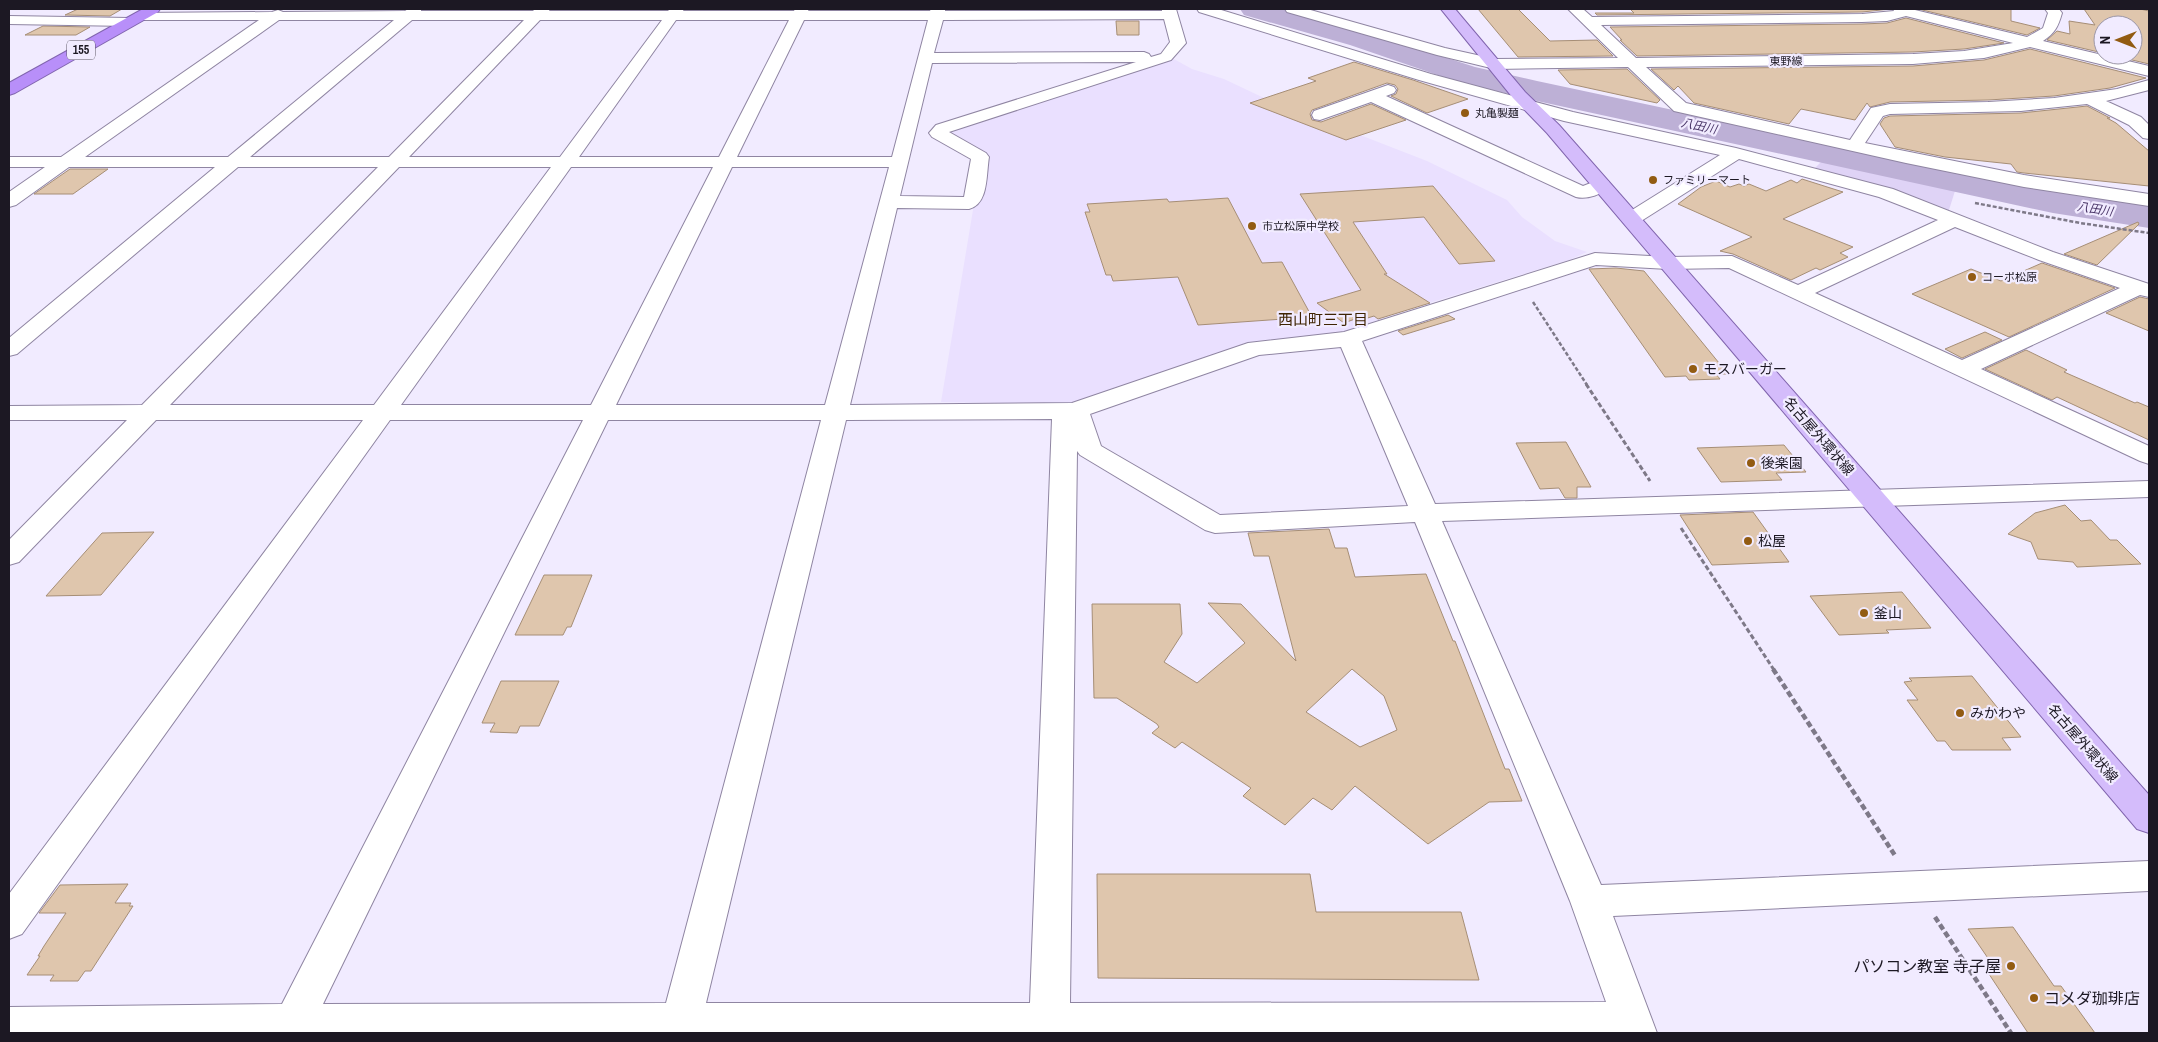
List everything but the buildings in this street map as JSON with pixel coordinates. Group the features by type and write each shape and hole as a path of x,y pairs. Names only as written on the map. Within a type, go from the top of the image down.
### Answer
{"highway":[{"name":"155","path":"9,90 141,16"}],"main road":[{"name":"名古屋外環状線","path":"1448,9 1524,100 1553,129 2149,819"}],"street":[{"path":"1204,9 1425,76 1524,100 1570,117 1890,187 1954,220 2046,256 2143,289"},
{"name":"東野線","path":"1292,9 1498,67 1940,58 1999,50 2030,41 2049,30 2055,13 2052,9"},
{"path":"1620,9 1634,20"},
{"path":"1695,9 1708,19"},
{"path":"1824,9 1839,18"},
{"path":"1582,15 1634,20 1862,18 1905,10 2149,71"},
{"path":"12,22 280,12 1170,12 1178,43 1166,57 942,129 938,134 980,157 973,198 969,203 889,202"},
{"path":"9,201 280,12"},
{"path":"9,349 412,12"},
{"path":"9,556 539,12"},
{"path":"9,923 674,12"},
{"path":"291,1028 800,12"},
{"path":"679,1027 837,412 937,12"},
{"path":"1076,12 1076,57"},
{"path":"1582,15 1680,107 1905,159 2024,182 2149,200"},
{"path":"926,58 1166,57"},
{"path":"1320,115 1425,76"},
{"path":"1855,146 1877,112 1890,109 2024,105 2089,99 2149,85"},
{"path":"1372,96 1583,194 1601,185"},
{"path":"2089,99 2135,121 2149,134"},
{"path":"1631,219 1736,153"},
{"path":"1890,187 1905,159"},
{"path":"9,162 899,162"},
{"path":"1797,293 1954,220"},
{"path":"9,413 1071,411 1256,348 1349,338 1595,258 1668,263 1732,262 2149,456"},
{"path":"1961,368 2143,289"},
{"path":"9,1025 291,1028 1634,1027 1588,901 1425,513 1349,338"},
{"path":"1071,411 1089,450 1215,524 1425,513 2149,488"},
{"path":"1049,1027 1071,411"},
{"path":"1588,901 2149,876"}],"path":[{"path":"1968,201 2080,223 2149,233"},
{"path":"1520,283 2012,1033"}],"shaded area":[{"name":"市立松原中学校","path":"1172,58 1192,69 1224,79 1262,97 1427,161 1507,200 1522,217 1555,241 1587,252 1569,260 1403,311 1329,337 1269,341 1070,404 941,402 982,156 940,133"},
{"path":"1837,146 1961,172 1948,213 1814,169"}],"waterway":[{"name":"八田川","path":"1254,9 1360,39 1466,74 1537,91 2053,202 2149,217"}],"place":[{"name":"丸亀製麺","path":"1465,113"},
{"name":"ファミリーマート","path":"1653,180"},
{"name":"市立松原中学校","path":"1252,226"},
{"name":"コーポ松原","path":"1972,277"},
{"name":"モスバーガー","path":"1693,369"},
{"name":"後楽園","path":"1751,463"},
{"name":"松屋","path":"1748,541"},
{"name":"釜山","path":"1864,613"},
{"name":"みかわや","path":"1960,713"},
{"name":"パソコン教室 寺子屋","path":"2011,966"},
{"name":"コメダ珈琲店","path":"2034,998"}],"district":[{"name":"西山町三丁目","path":"1323,320"}]}
